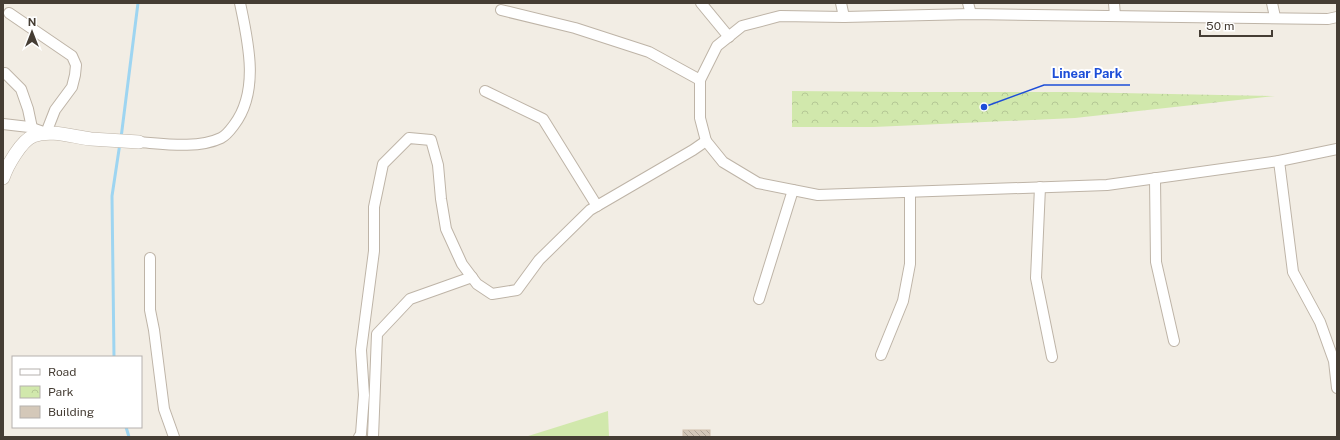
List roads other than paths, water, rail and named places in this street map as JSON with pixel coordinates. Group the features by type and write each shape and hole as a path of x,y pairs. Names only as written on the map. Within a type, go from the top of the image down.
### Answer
{"street":[{"path":"3,124 32,128 46,133 89,138 185,145 210,142 223,137 238,119 246,101 250,75 248,44 240,3"},
{"path":"701,3 729,36"},
{"path":"841,3 844,17"},
{"path":"968,3 971,14"},
{"path":"1114,3 1116,16"},
{"path":"1272,3 1275,17"},
{"path":"501,10 575,28 649,52 700,80"},
{"path":"9,13 68,52 72,56 76,65 72,87 55,110 46,133"},
{"path":"1337,17 1328,19 1275,17 971,14 844,17 780,16 742,26 729,36 717,46 700,80 700,118 706,141 723,162 758,183 818,196 1108,185 1279,161 1337,149"},
{"path":"5,73 21,89 28,109 32,128"},
{"path":"485,91 543,119 597,206"},
{"path":"3,178 21,146 32,137 46,133"},
{"path":"359,437 361,434 364,395 361,350 374,251 374,207 382,164 409,138 431,140 438,166 446,229 462,264 477,284 492,294 517,290 539,260 590,210 706,141"},
{"path":"1279,161 1293,272 1320,322 1334,361 1337,388"},
{"path":"1156,178 1156,262 1174,341"},
{"path":"1040,187 1036,278 1052,357"},
{"path":"759,299 793,190"},
{"path":"881,355 903,301 910,264 910,192"},
{"path":"150,258 150,310 164,409 174,437"},
{"path":"373,437 377,334 410,299 472,277"}],"waterway":[{"path":"121,138 138,3"},
{"path":"114,356 112,196 120,143"},
{"path":"126,428 129,437"}],"place":[{"name":"Linear Park","path":"984,107"}]}
